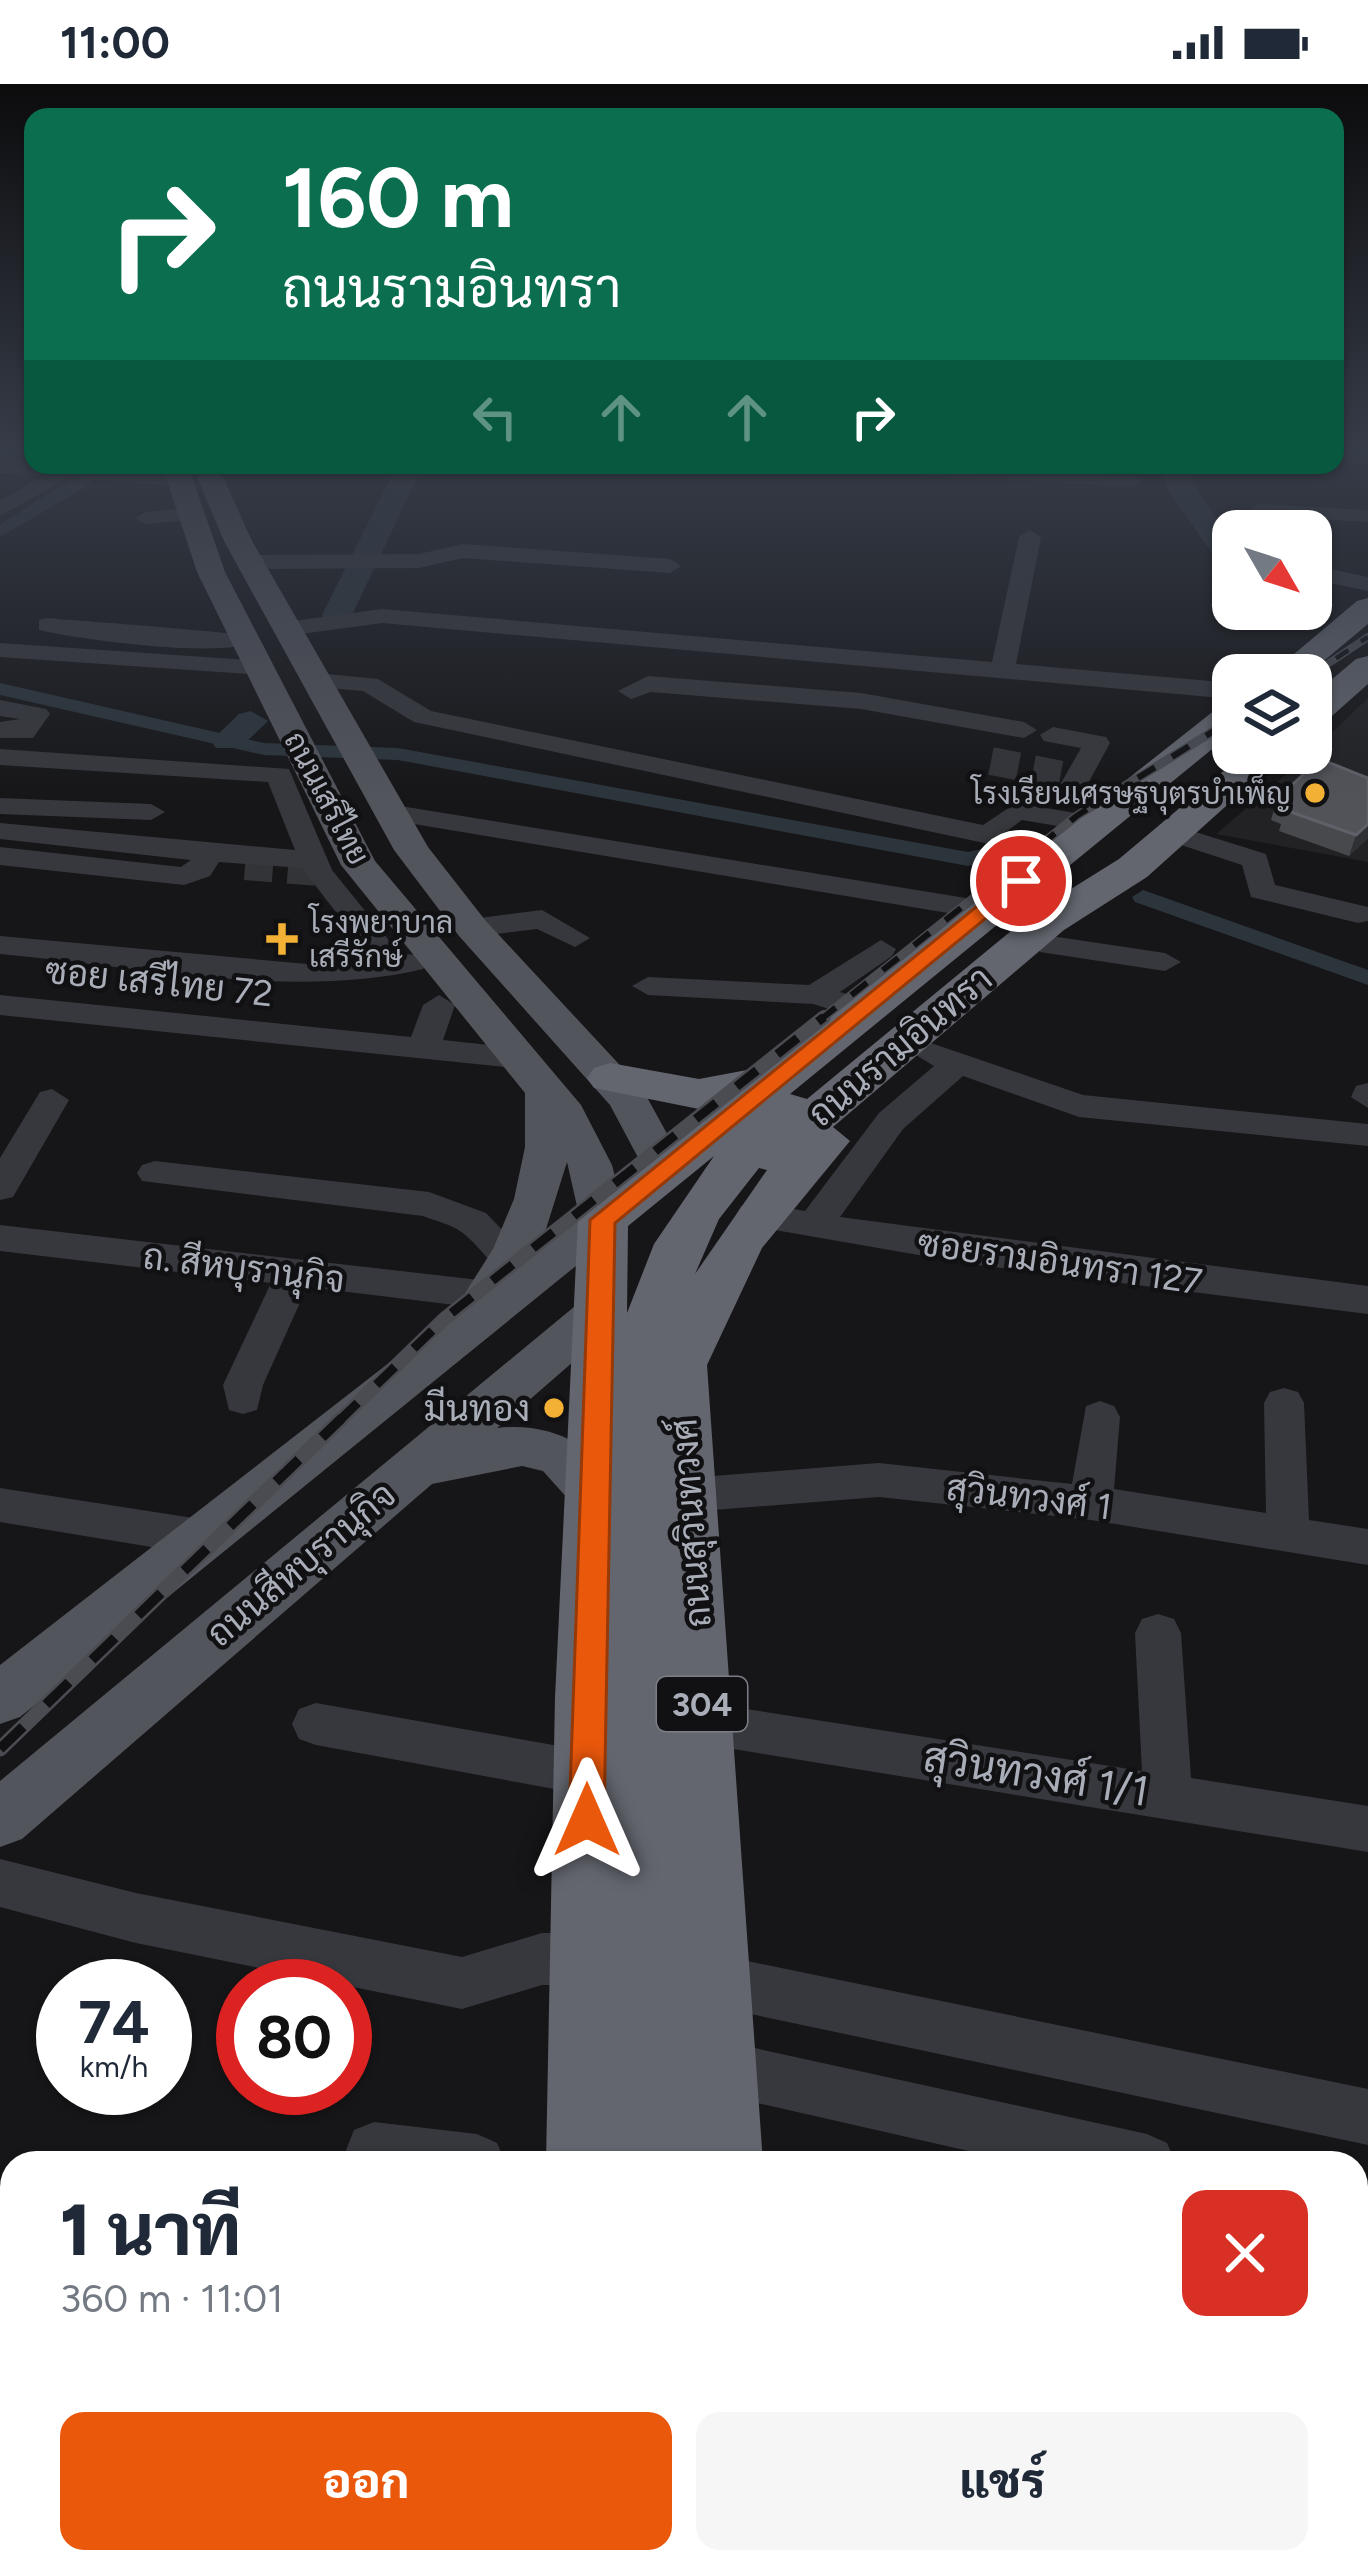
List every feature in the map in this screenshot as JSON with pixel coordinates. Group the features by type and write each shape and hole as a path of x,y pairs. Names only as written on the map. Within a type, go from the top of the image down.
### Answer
{"highway":[{"path":"1312,654 1368,608"},
{"path":"1332,697 1368,666"},
{"name":"ถนนรามอินทรา","path":"603,1220 776,1078 879,980 984,910 1081,814 1135,790 1212,730"},
{"path":"650,2151 638,1426 653,1304 671,1255 718,1179 1081,814 1181,784 1212,752"},
{"name":"ถนนรามอินทรา","path":"603,1310 751,1172 1049,921 1132,868 1242,774"},
{"path":"638,1426 754,1215 796,1167 942,1058 1132,868"},
{"path":"879,980 949,1005"},
{"path":"610,1078 699,1094 776,1078"},
{"name":"ถนนสุวินทวงศ์","path":"585,2151 588,1698 672,1246 664,1171"},
{"name":"ถนนสุวินทวงศ์","path":"603,1220 603,1310 638,1426 688,1495 723,2151"},
{"path":"588,1698 616,1659 651,1630 676,1627 686,1634 701,1695"}],"main road":[{"name":"ถนนเสรีไทย","path":"213,568 359,865 535,1073 579,1139 603,1220"},
{"path":"222,568 237,585 307,760 399,884 566,1073 609,1136 622,1200 638,1426 565,1455 533,1446 492,1447 415,1468"},
{"name":"ถนนเสรีไทย","path":"252,568 316,681 307,760"},
{"name":"ถนนเสรีไทย","path":"307,760 380,797 464,916 642,1120 664,1171"},
{"path":"404,918 464,916"},
{"path":"488,1295 547,1170 551,1137 535,1073"},
{"path":"1,1697 206,1538 488,1295 603,1220"},
{"name":"ถนนสีหบุรานุกิจ","path":"0,1819 603,1310"}],"street":[{"path":"1002,672 1024,568"},
{"path":"1332,576 1368,584"},
{"path":"286,629 382,616 1212,690"},
{"path":"47,625 200,641 246,639"},
{"path":"0,650 262,668"},
{"path":"947,700 956,668"},
{"path":"316,681 378,687 423,717 988,835 1016,811 1081,814 1097,743 1053,735"},
{"path":"631,691 648,684 861,701 1024,730"},
{"path":"0,708 36,712 4,753"},
{"path":"4,753 307,760"},
{"path":"4,753 275,774 307,760"},
{"path":"307,760 315,866 394,967"},
{"path":"380,797 984,910"},
{"path":"0,806 152,812"},
{"path":"1173,833 1256,860 1261,891 1358,914"},
{"path":"8,844 184,876 200,870 209,853 315,866 359,865"},
{"path":"464,916 542,919 574,938"},
{"path":"1051,945 1165,962"},
{"path":"0,946 318,974 394,967 434,957"},
{"path":"648,986 817,995 879,980"},
{"path":"817,995 879,980"},
{"name":"ซอย เสรีไทย 72","path":"0,1005 424,1048 535,1073"},
{"path":"424,1048 439,1005"},
{"path":"814,1225 942,1058 1079,1106 1368,1135"},
{"path":"0,1188 52,1100"},
{"path":"155,1173 428,1204 472,1222 488,1295"},
{"name":"ซอยรามอินทรา 127","path":"754,1215 970,1251 1368,1300"},
{"name":"ถ. สีหบุรานุกิจ","path":"0,1238 488,1295"},
{"path":"243,1399 243,1385 294,1275"},
{"path":"1284,1403 1288,1537"},
{"path":"1090,1503 1100,1417"},
{"name":"สุวินทวงศ์ 1","path":"688,1495 879,1480 1090,1503 1368,1547"},
{"path":"0,1505 206,1538"},
{"path":"1158,1633 1168,1794"},
{"name":"สุวินทวงศ์ 1/1","path":"701,1695 1168,1794 1368,1829"},
{"path":"316,1724 587,1773"},
{"path":"0,1882 136,1918 462,1983 542,1959 585,1959"},
{"path":"713,1981 1368,2117"},
{"path":"718,2067 1093,2151"},
{"path":"374,2150 382,2151"}],"shaded area":[{"name":"โรงเรียนเศรษฐบุตรบำเพ็ญ","path":"1368,698 1368,862 1216,834 1286,774 1332,774 1332,733"}],"building":[{"path":"1332,764 1368,778 1368,824 1356,835 1285,810 1291,805 1277,799 1304,774 1332,774"}],"waterway":[{"path":"337,615 360,568"},
{"path":"0,689 264,749 398,754 968,859 1010,850 1022,854"},
{"path":"228,741 251,721"},
{"path":"1143,897 1368,978"}],"tunnel":[{"path":"991,761 1078,778"},
{"path":"245,866 318,872"}],"railway":[{"path":"1332,661 1368,637"},
{"path":"820,1020 1078,815 1212,732"},
{"path":"339,1421 444,1319 824,1017"},
{"path":"0,1749 342,1418"}],"place":[{"name":"โรงเรียนเศรษฐบุตรบำเพ็ญ","path":"1315,793"},
{"name":"โรงพยาบาล เสรีรักษ์","path":"282,939"},
{"name":"มีนทอง","path":"554,1408"}],"route":[{"path":"587,1820 603,1220 1021,881"}]}
